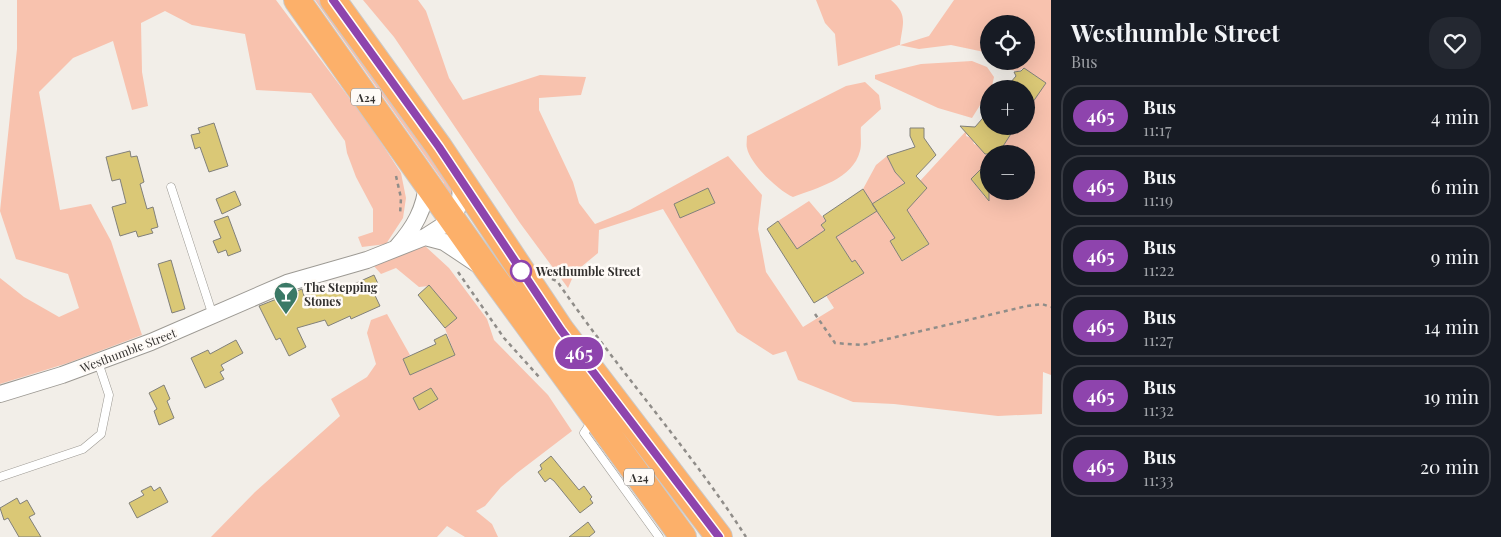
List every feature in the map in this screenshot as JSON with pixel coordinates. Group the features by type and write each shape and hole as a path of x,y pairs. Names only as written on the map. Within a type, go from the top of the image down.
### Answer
{"highway":[{"name":"A24","path":"333,0 460,180 561,330 719,537"},
{"name":"A24","path":"301,6 488,270 683,537"}],"street":[{"path":"453,219 460,202 460,180"},
{"name":"Westhumble Street","path":"395,248 410,233 422,212 426,198 427,183"},
{"name":"Westhumble Street","path":"0,394 98,362 287,284 367,260 425,236 453,219"},
{"path":"425,236 444,242 488,270"}],"lane":[{"path":"171,187 213,316"},
{"path":"0,478 83,449 100,434 109,395 98,362"},
{"path":"595,417 584,433 659,537"}],"path":[{"path":"395,248 394,229 401,212 401,198 396,175"},
{"path":"454,266 504,338 542,380"},
{"path":"549,277 557,281 591,332 695,464 746,537"},
{"path":"815,314 835,343 862,345 1027,306 1042,304 1051,307"}],"shaded area":[{"path":"17,0 276,0 371,127 401,173 406,198 403,218 386,244 362,247 358,237 373,232 373,209 356,177 347,153 345,141 311,93 256,90 245,34 192,25 165,11 141,23 142,72 148,106 132,110 113,41 73,58 39,92 60,210 91,204 111,241 142,335 68,363 0,384 0,278 24,297 59,317 79,308 68,274 16,259 0,211 17,49"},
{"path":"315,0 323,0 452,189 454,202 445,195 444,183"},
{"path":"363,0 418,0 426,11 449,78 463,100 540,75 586,77 581,95 539,98 539,110 573,182 579,203 595,224 630,210 728,156 762,195 758,229 766,272 803,327 834,308 778,221 809,201 826,221 821,225 825,230 806,243 839,288 863,273 855,260 852,262 836,237 877,211 895,238 890,241 903,261 929,244 912,217 900,214 909,208 896,188 872,204 863,189 876,165 887,156 895,172 907,186 920,181 967,130 966,136 972,138 974,144 980,146 980,170 971,179 980,191 980,200 1035,200 1035,145 1004,145 1010,135 1035,135 1035,98 1045,83 1027,70 1035,70 1035,15 980,15 980,51 951,45 919,49 899,45 838,66 835,34 825,23 816,0 891,0 897,5 903,21 900,45 929,36 954,0 1051,0 1051,375 1043,372 1042,414 998,416 894,404 853,402 798,380 786,351 773,355 737,332 663,209 599,230 598,253 575,272 568,288 520,223 394,37"},
{"path":"972,61 980,64 980,70 989,70 994,77 993,80 980,80 980,105 972,118 938,108 875,79 875,75 921,64"},
{"path":"865,82 879,95 881,109 861,127 860,151 850,169 842,175 823,186 793,197 773,183 753,162 747,148 747,136 846,86"},
{"path":"425,246 449,268 487,319 494,340 548,395 572,431 517,473 501,487 485,506 476,511 492,524 498,537 465,537 447,526 437,537 211,537 255,492 340,416 331,399 367,377 376,364 367,333 371,320 387,314 410,355 403,359 410,375 455,355 429,286 419,287 396,268 381,274 373,265"}],"building":[{"path":"1027,70 1046,83 1035,99 1035,80 1013,80 1016,76 1014,72"},
{"path":"980,121 980,135 1010,135 1004,145 980,145 980,148 960,126 975,127"},
{"path":"214,123 228,166 209,172 200,147 195,149 191,135 200,133 198,128"},
{"path":"910,128 924,128 924,138 936,155 916,176 927,188 907,210 929,244 902,261 890,241 895,238 872,204 905,183 895,172 887,156 915,147 910,136"},
{"path":"130,151 131,157 137,156 144,182 140,184 147,209 153,207 158,227 151,229 153,233 138,237 136,231 120,236 112,207 126,203 120,179 112,181 106,157"},
{"path":"980,170 980,190 971,179"},
{"path":"708,188 715,203 680,218 674,204"},
{"path":"863,189 877,211 836,237 852,262 855,260 864,273 814,303 767,229 778,221 797,249 825,230 821,225 826,221 823,216"},
{"path":"235,191 241,205 222,214 216,199"},
{"path":"228,216 241,251 228,256 226,250 218,253 213,241 221,238 214,221"},
{"path":"171,260 185,309 172,313 158,264"},
{"path":"374,275 379,286 372,289 380,306 351,319 350,316 328,326 325,320 297,328 306,347 289,356 280,338 276,340 259,306 302,289 304,296 330,285 334,293"},
{"path":"429,285 457,318 445,328 418,295"},
{"path":"446,334 455,355 410,375 403,359 436,344 434,340"},
{"path":"236,340 243,353 221,365 224,370 220,372 224,379 205,388 191,358 208,350 210,354"},
{"path":"164,385 170,399 167,401 174,418 159,425 154,411 157,409 149,393"},
{"path":"431,388 438,399 419,410 413,398"},
{"path":"551,456 579,490 584,486 592,497 590,499 593,503 580,513 554,481 550,478 545,482 538,472 542,469 540,465"},
{"path":"151,486 154,491 160,487 168,502 137,518 129,503 144,495 141,491"},
{"path":"17,498 20,504 27,500 35,514 29,517 41,537 19,537 8,518 4,520 0,508"},
{"path":"588,522 595,532 589,537 569,537"}],"bus line":[{"name":"465","path":"333,0 439,147 561,330 704,514 719,537"}],"place":[{"name":"Westhumble Street","path":"521,271"},
{"name":"The Stepping Stones","path":"286,315"}]}
